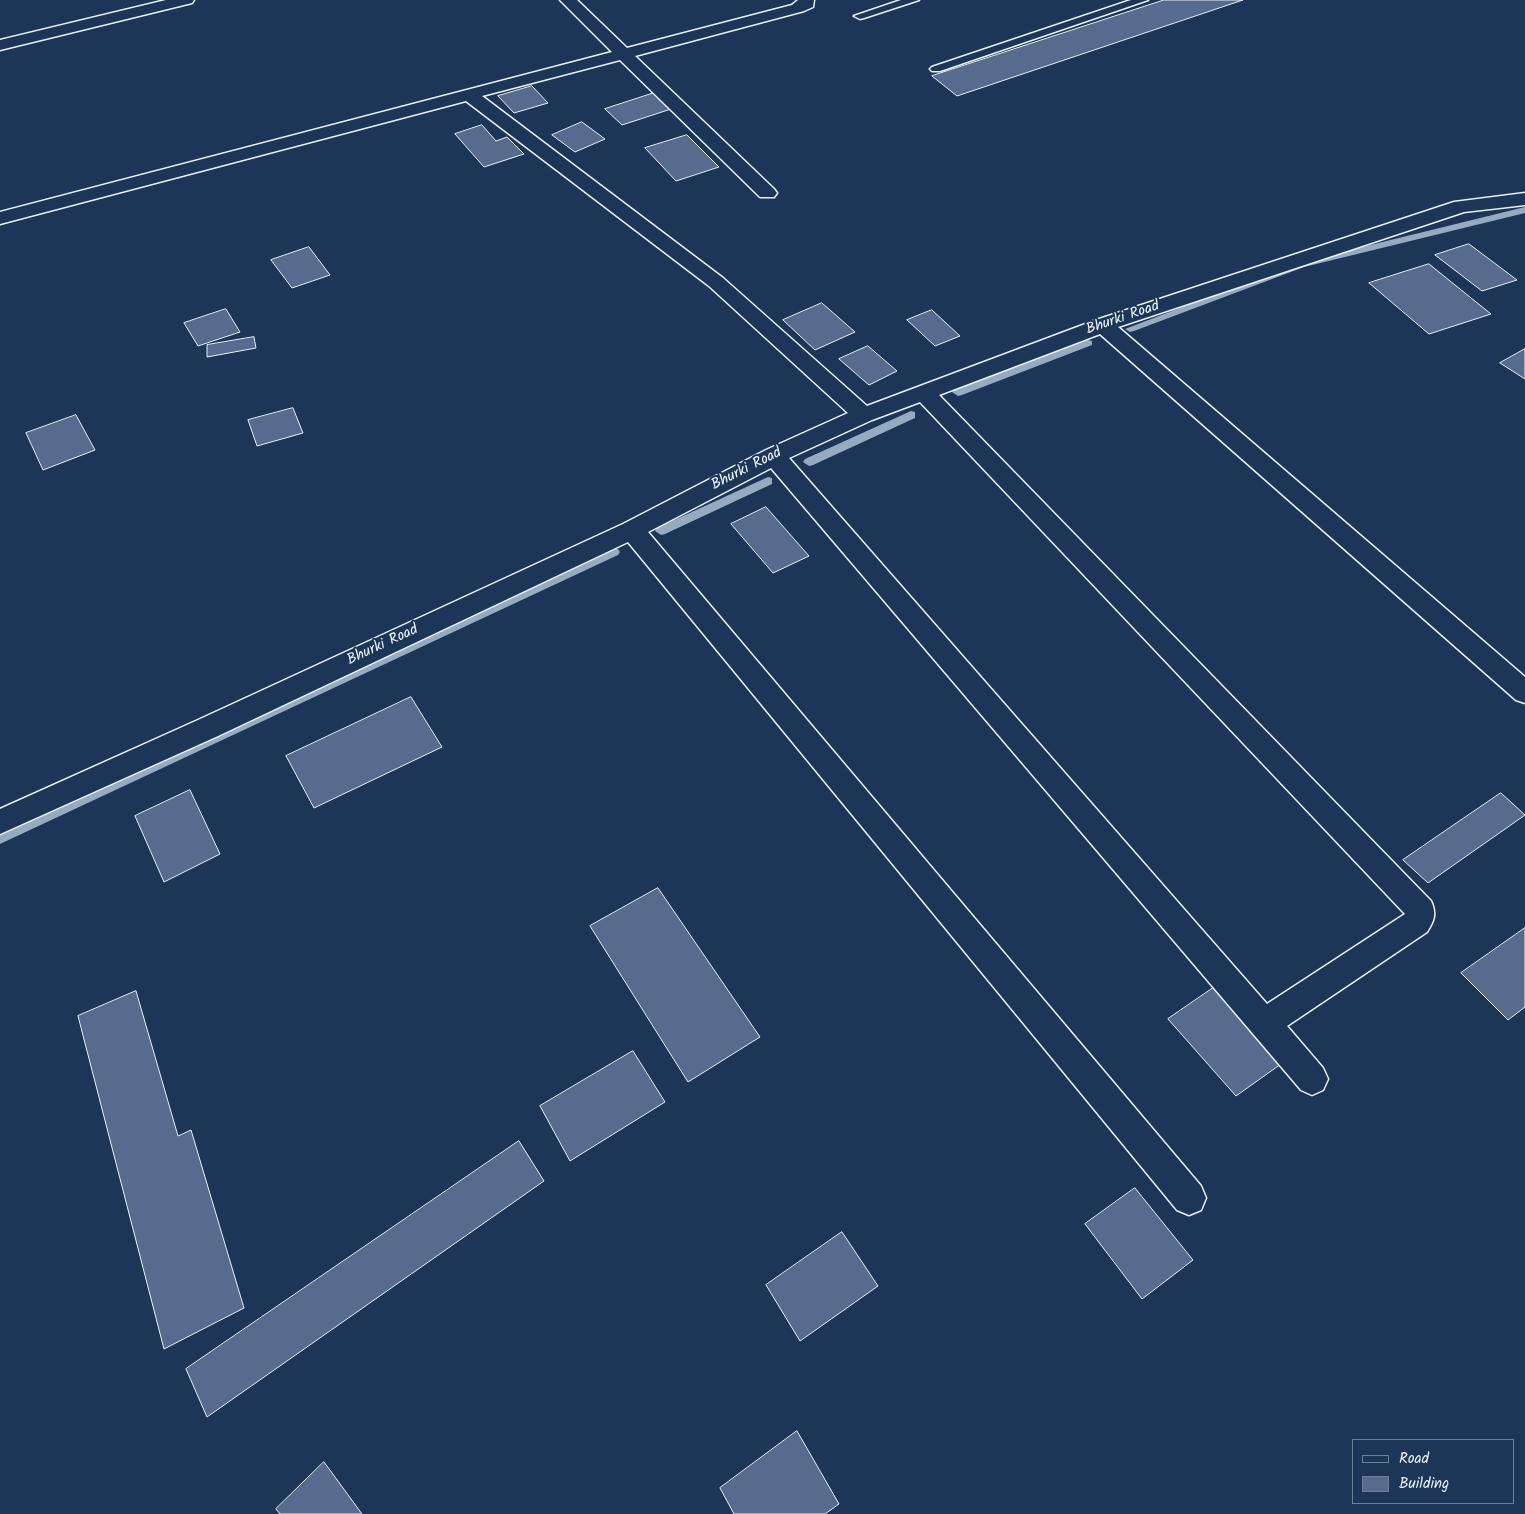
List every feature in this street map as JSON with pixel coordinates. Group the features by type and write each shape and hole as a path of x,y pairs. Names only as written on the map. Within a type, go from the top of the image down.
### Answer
{"street":[{"path":"0,45 186,0"},
{"path":"568,0 767,194"},
{"path":"0,218 798,8 807,4 806,0"},
{"path":"469,95 716,282 864,415"},
{"name":"Bhurki Road","path":"0,822 208,728 632,530 774,456 864,415 1103,325 1461,206 1525,199"},
{"path":"1103,325 1525,693"},
{"path":"924,393 1420,910 1420,917 1416,923 1264,1024"},
{"path":"774,456 1312,1079"},
{"path":"632,530 1189,1198"}],"lane":[{"path":"860,16 913,0"},
{"path":"936,69 1142,0"}],"building":[{"path":"1164,0 1243,0 957,96 932,76"},
{"path":"532,86 548,103 514,113 498,96"},
{"path":"654,93 671,109 622,125 605,109"},
{"path":"582,122 605,139 575,152 552,135"},
{"path":"482,125 496,141 507,137 524,154 484,167 455,134"},
{"path":"687,135 719,167 676,181 645,148"},
{"path":"1469,244 1517,280 1482,291 1435,255"},
{"path":"309,247 330,275 292,288 271,260"},
{"path":"1429,264 1491,314 1429,334 1369,283"},
{"path":"822,303 855,332 815,350 783,320"},
{"path":"226,309 240,332 198,346 184,323"},
{"path":"932,310 960,336 935,346 907,320"},
{"path":"254,337 256,348 207,357 207,345"},
{"path":"868,346 897,371 869,385 839,359"},
{"path":"1525,349 1525,379 1500,363"},
{"path":"293,408 303,433 257,446 248,420"},
{"path":"76,415 95,450 43,470 26,433"},
{"path":"766,507 809,556 773,573 731,524"},
{"path":"411,697 442,747 314,808 286,756"},
{"path":"190,790 220,854 164,882 135,816"},
{"path":"1501,793 1525,815 1428,883 1403,860"},
{"path":"658,888 760,1037 688,1082 590,926"},
{"path":"1525,928 1525,1007 1508,1020 1461,973"},
{"path":"1219,984 1288,1059 1236,1096 1168,1019"},
{"path":"136,991 178,1136 191,1130 244,1308 164,1349 78,1016"},
{"path":"633,1051 665,1102 570,1161 540,1106"},
{"path":"519,1141 544,1181 207,1417 186,1369"},
{"path":"1135,1188 1193,1260 1142,1299 1085,1224"},
{"path":"842,1232 878,1286 800,1341 766,1285"},
{"path":"797,1431 839,1504 825,1514 734,1514 720,1488"},
{"path":"324,1462 362,1514 280,1514 276,1509"}],"waterway":[{"path":"1130,329 1301,265 1525,210"},
{"path":"958,392 1088,343"},
{"path":"809,462 911,415"},
{"path":"661,531 768,481"},
{"path":"0,838 614,552"}]}
